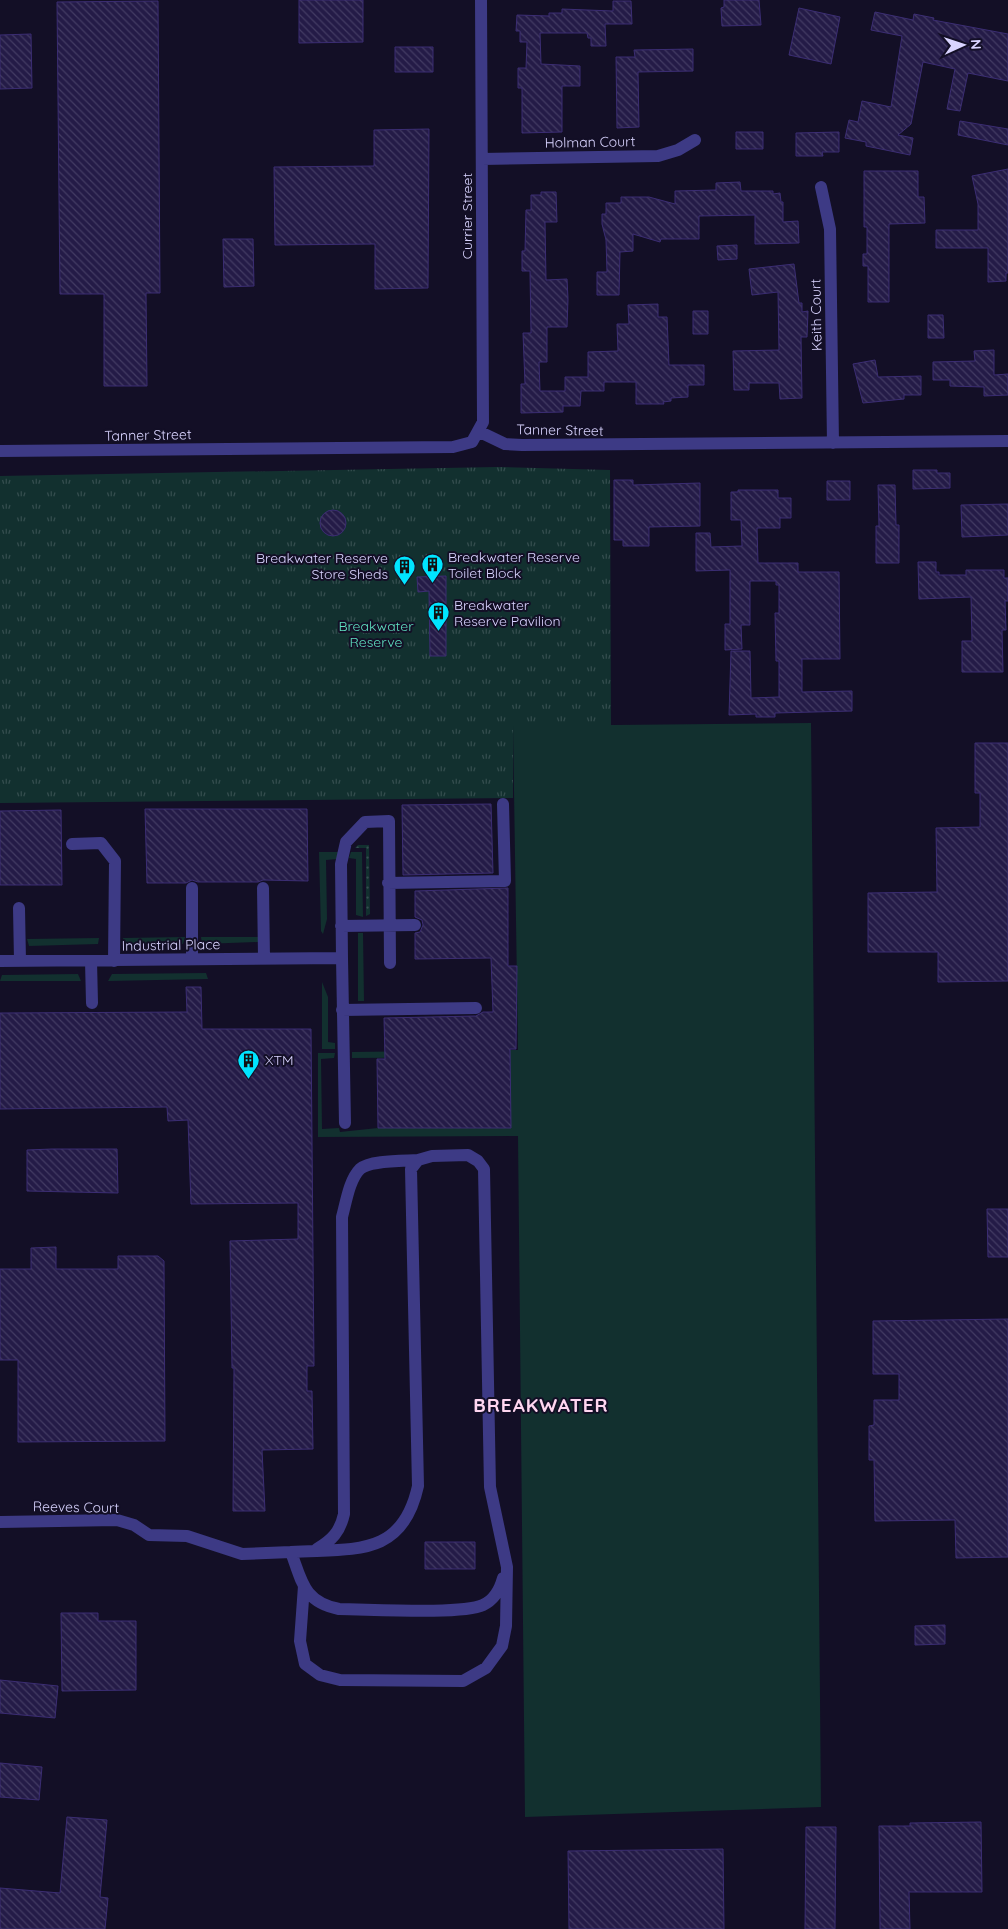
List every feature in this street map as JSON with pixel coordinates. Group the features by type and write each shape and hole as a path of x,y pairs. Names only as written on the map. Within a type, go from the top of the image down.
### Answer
{"street":[{"name":"Currier Street","path":"480,432 483,422 481,0"},
{"name":"Holman Court","path":"482,159 658,156 678,150 695,140"},
{"name":"Keith Court","path":"821,187 830,230 833,443"},
{"name":"Tanner Street","path":"0,451 453,448 472,442 480,432 505,444 522,445 1008,441"},
{"path":"388,883 505,881 503,804"},
{"path":"345,1123 340,864 346,842 365,822 388,821 390,963"},
{"path":"72,844 101,843 114,860 114,961"},
{"path":"192,888 192,959"},
{"path":"263,888 264,958"},
{"path":"19,908 20,961"},
{"path":"341,926 415,925"},
{"name":"Industrial Place","path":"0,961 342,958"},
{"path":"92,961 92,1003"},
{"path":"342,1010 476,1008"},
{"path":"304,1586 300,1641 305,1664 320,1675 340,1680 463,1681 486,1668 502,1646 506,1626 507,1567 490,1487 484,1169 478,1161 468,1156 432,1156 418,1160 372,1163 360,1169 351,1185 342,1217 344,1514 341,1527 333,1538 313,1550"},
{"path":"418,1160 411,1169 418,1486 414,1507 396,1532 376,1545 291,1552 304,1586 314,1599 323,1606 339,1609 458,1610 483,1605 499,1592 507,1567"},
{"name":"Reeves Court","path":"0,1522 118,1520 134,1525 149,1535 187,1536 242,1554 291,1552"}],"green space":[{"name":"Breakwater Reserve","path":"497,467 610,470 611,726 513,726 513,798 0,803 0,476"},
{"path":"811,723 821,1807 525,1817 518,1136 318,1137 318,1053 335,1053 334,1058 321,1059 322,1129 339,1128 340,1132 378,1128 511,1128 510,1057 352,1058 352,1052 518,1050 513,726"},
{"path":"358,845 369,845 370,914 366,916 366,848 355,848"},
{"path":"319,852 340,852 337,859 326,860 327,919 323,934 321,931"},
{"path":"351,852 362,852 363,917 356,915 356,859 349,858"},
{"path":"358,933 363,933 364,1001 358,1001"},
{"path":"185,937 183,944 124,944 123,938"},
{"path":"201,937 258,937 258,942 202,944"},
{"path":"99,938 98,944 29,946 27,939"},
{"path":"206,973 208,979 108,981 112,974"},
{"path":"78,974 81,981 0,981 2,975"},
{"path":"322,982 328,997 328,1042 335,1043 335,1049 322,1049"}],"building":[{"path":"299,0 363,0 363,42 299,43"},
{"path":"724,0 759,0 761,25 722,26 721,8 724,7"},
{"path":"158,1 160,293 146,293 147,386 104,386 104,294 60,294 57,2"},
{"path":"613,1 631,1 632,24 605,24 606,46 591,46 591,38 588,38 587,33 540,33 541,64 580,66 580,86 562,86 562,132 522,133 522,88 518,88 518,68 526,68 527,42 520,42 520,31 516,31 517,15 549,16 549,13 562,13 562,9 613,11"},
{"path":"799,8 840,17 831,64 789,55"},
{"path":"875,12 913,20 914,14 934,18 933,20 1008,34 1008,81 968,73 960,111 947,109 955,69 923,62 911,124 898,135 913,138 910,155 866,146 866,142 845,138 849,120 858,122 862,101 891,107 902,36 871,30"},
{"path":"31,34 32,88 0,89 0,35"},
{"path":"395,47 433,47 433,72 395,72"},
{"path":"693,49 693,71 638,72 639,127 617,128 616,57 635,57 634,50"},
{"path":"960,121 1008,129 1008,145 958,135"},
{"path":"429,129 428,288 375,289 375,244 275,245 274,167 374,166 374,130"},
{"path":"736,132 763,132 763,149 736,149"},
{"path":"839,132 839,152 822,152 823,156 796,156 796,133"},
{"path":"1008,169 1008,273 1006,273 1006,281 988,282 988,248 936,248 936,230 978,230 978,204 972,176"},
{"path":"864,171 918,171 918,197 924,197 925,223 889,224 889,302 868,302 868,266 863,266 863,254 867,254 867,227 864,227"},
{"path":"740,182 741,191 773,191 773,194 780,193 781,202 783,202 783,222 798,221 799,243 755,244 755,215 699,216 699,239 661,239 660,242 633,234 633,251 620,252 619,295 597,295 597,272 607,272 606,240 602,224 602,214 606,214 606,203 621,203 621,197 649,197 675,204 675,191 716,190 716,183"},
{"path":"541,192 556,192 557,222 545,222 546,280 567,279 568,299 567,327 547,327 547,362 539,362 540,391 565,391 565,377 588,377 588,352 618,351 617,324 629,324 628,305 658,304 658,317 667,317 669,365 704,365 704,385 688,385 688,397 671,398 671,401 663,402 664,404 636,404 636,382 604,382 604,391 581,391 580,406 563,406 563,412 521,413 521,384 525,384 523,333 531,333 530,271 522,271 522,251 525,251 526,210 531,210 531,195 541,195"},
{"path":"223,239 253,239 254,286 224,287"},
{"path":"737,245 737,259 718,260 717,246"},
{"path":"794,264 799,303 802,303 802,312 808,311 807,337 801,337 802,398 780,399 779,383 749,383 749,390 734,390 733,351 779,350 778,292 752,295 749,269"},
{"path":"693,311 708,311 708,334 693,334"},
{"path":"928,315 943,315 944,338 928,338"},
{"path":"994,350 994,375 1008,374 1008,395 984,396 984,387 950,386 950,380 933,380 933,362 975,361 974,351"},
{"path":"875,360 878,377 921,376 921,395 904,395 904,399 863,403 853,364"},
{"path":"913,470 937,470 937,473 950,473 950,488 913,489"},
{"path":"614,480 633,480 633,485 700,483 700,526 649,527 649,546 623,546 623,540 614,540"},
{"path":"827,481 850,481 850,500 827,500"},
{"path":"878,485 895,485 896,525 899,525 899,563 876,563 876,526 879,526"},
{"path":"738,490 778,490 778,498 791,498 791,518 780,518 780,528 757,528 758,563 798,563 798,572 839,572 840,659 802,659 802,692 852,691 852,711 775,713 775,717 756,717 756,714 729,715 731,651 750,651 751,698 779,697 779,661 776,661 775,613 779,613 779,585 776,585 776,581 750,581 750,625 741,625 742,649 725,650 725,624 730,624 730,570 696,571 696,533 710,533 711,547 742,546 741,520 731,520 731,492 738,492"},
{"path":"1008,504 1008,535 962,537 961,505"},
{"path":"333,510 342,514 346,523 342,532 333,536 324,532 320,523 324,514"},
{"path":"918,562 936,562 936,572 939,572 939,575 966,575 966,570 1004,570 1004,578 1008,578 1008,601 1005,601 1006,630 1002,630 1003,672 962,672 962,641 972,641 971,597 919,599"},
{"path":"446,576 446,656 430,656 429,591 418,592 417,577"},
{"path":"975,743 1008,743 1008,981 938,982 938,952 868,952 868,893 937,892 936,828 980,827 980,793 975,793"},
{"path":"491,804 493,873 403,875 402,805"},
{"path":"145,809 307,809 308,881 198,882 192,880 186,883 147,883"},
{"path":"61,810 62,885 0,885 0,811"},
{"path":"508,888 508,966 517,966 516,1049 510,1049 511,1128 378,1128 377,1059 385,1059 384,1018 476,1016 483,1012 493,1012 491,958 415,959 415,933 420,932 423,925 422,920 415,917 415,891"},
{"path":"186,987 201,987 202,1029 311,1029 314,1366 307,1366 307,1391 312,1391 313,1449 262,1450 265,1511 233,1511 234,1368 232,1368 230,1241 298,1239 298,1203 191,1204 188,1120 168,1121 167,1107 0,1109 0,1013 187,1012"},
{"path":"117,1149 118,1193 27,1191 27,1150"},
{"path":"987,1209 1008,1209 1008,1257 988,1257"},
{"path":"56,1247 56,1269 118,1269 118,1256 158,1256 164,1261 165,1441 18,1442 18,1360 0,1360 0,1269 31,1269 31,1248"},
{"path":"1008,1319 1008,1557 956,1558 955,1520 875,1521 874,1460 869,1460 869,1426 874,1425 874,1400 899,1400 899,1374 873,1374 873,1321"},
{"path":"425,1542 475,1542 475,1569 425,1569"},
{"path":"61,1613 98,1613 98,1621 136,1621 136,1690 62,1691"},
{"path":"945,1625 945,1644 915,1645 915,1626"},
{"path":"0,1680 58,1686 55,1718 0,1713"},
{"path":"0,1763 42,1767 39,1800 0,1797"},
{"path":"67,1817 107,1820 100,1897 108,1898 105,1929 0,1929 0,1888 60,1893"},
{"path":"981,1822 982,1892 909,1892 910,1929 880,1929 879,1826 910,1826 910,1823"},
{"path":"806,1827 836,1827 835,1929 805,1929"},
{"path":"723,1849 724,1929 569,1929 568,1851"}],"place":[{"name":"Breakwater Reserve Toilet Block","path":"432,584"},
{"name":"Breakwater Reserve Store Sheds","path":"404,585"},
{"name":"Breakwater Reserve Pavilion","path":"438,632"},
{"name":"XTM","path":"249,1079"}],"district":[{"name":"BREAKWATER","path":"541,1405"}]}
